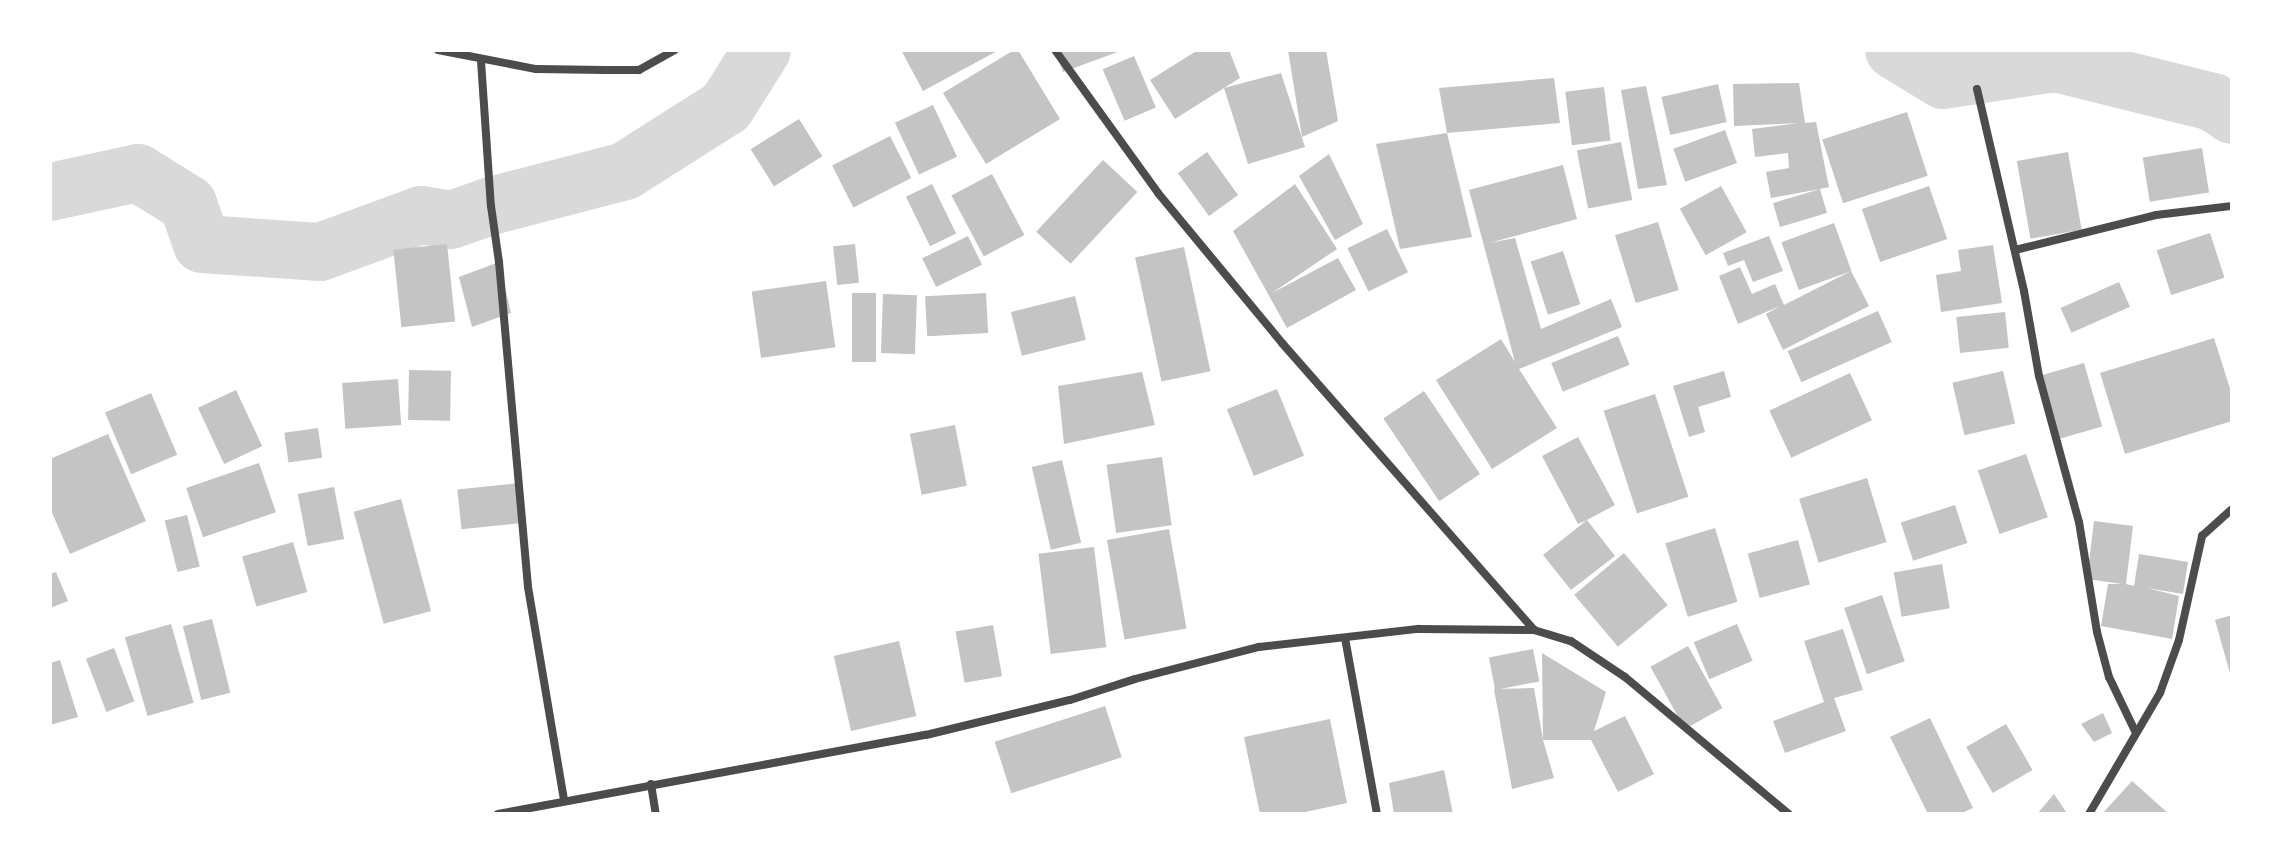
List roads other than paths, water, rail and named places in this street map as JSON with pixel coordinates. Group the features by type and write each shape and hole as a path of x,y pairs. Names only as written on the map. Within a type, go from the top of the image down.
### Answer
{"street":[{"path":"438,50 481,61 536,69 639,70 675,50"},
{"path":"1055,50 1158,193 1534,630"},
{"path":"481,61 491,206 501,278 528,587 564,800"},
{"path":"1977,89 2015,250 2051,427 2079,522 2101,647 2109,677 2135,731"},
{"path":"2015,250 2156,215 2232,206"},
{"path":"2089,814 2160,693 2179,640 2202,536 2232,509"},
{"path":"498,814 926,735 1070,700 1135,679 1259,647 1418,629 1534,630 1571,641 1625,677 1789,814"},
{"path":"1345,638 1377,814"},
{"path":"651,784 656,814"}],"waterway":[{"path":"50,192 138,173 188,204 202,244 320,252 421,215 451,220 491,206 625,171 726,107 762,50"},
{"path":"1894,50 1943,80 2056,63 2213,102 2232,115"}]}
